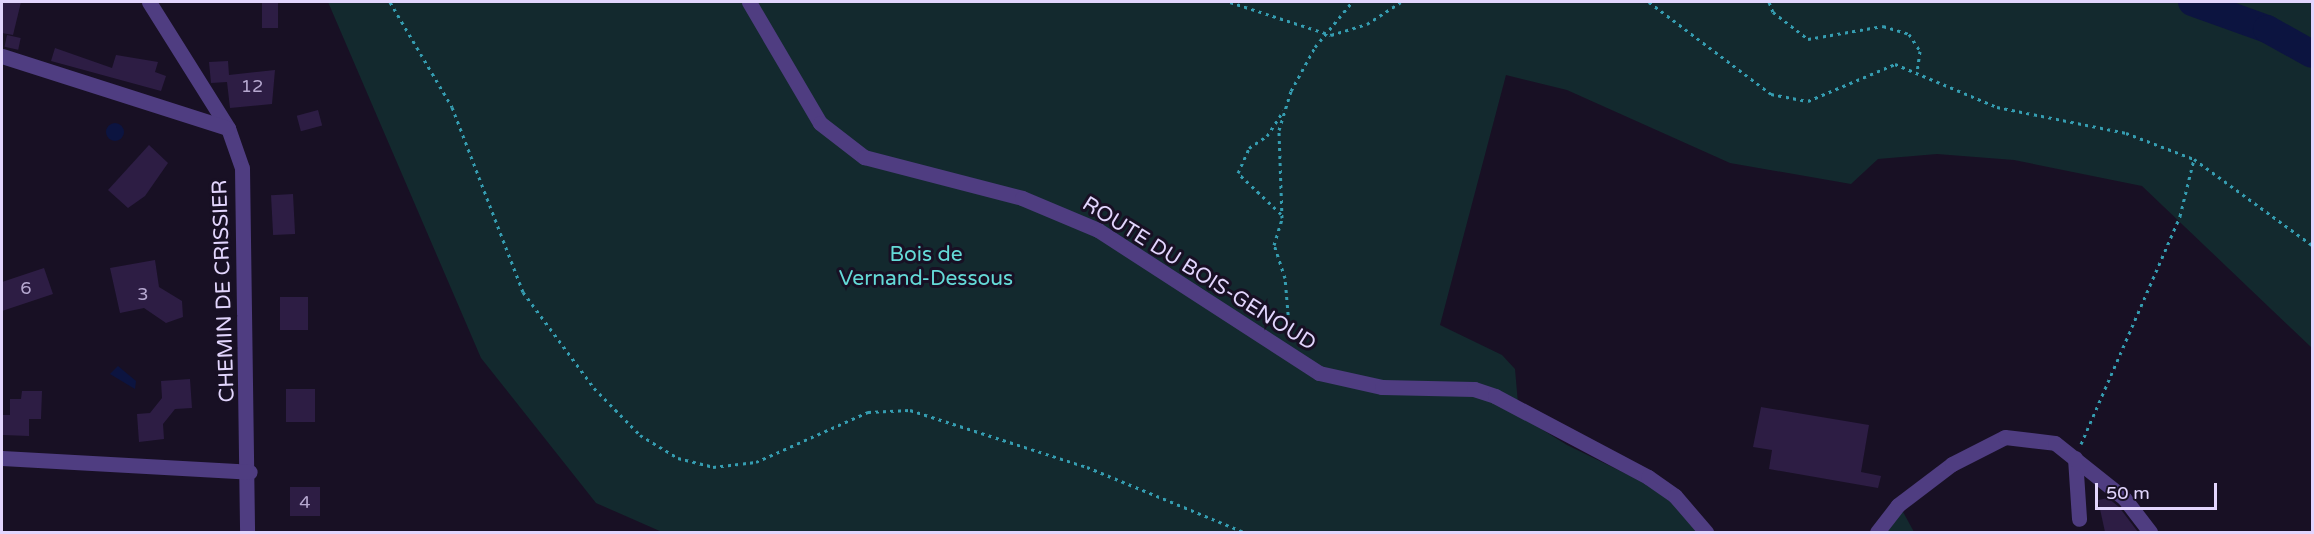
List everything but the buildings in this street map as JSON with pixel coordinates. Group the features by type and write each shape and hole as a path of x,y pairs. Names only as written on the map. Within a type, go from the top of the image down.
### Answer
{"street":[{"name":"CHEMIN DE CRISSIER","path":"149,2 228,128 242,168 250,472 247,532"},
{"name":"ROUTE DU BOIS-GENOUD","path":"749,2 820,123 841,144 897,169 1022,198 1098,230 1290,358 1319,373 1371,386 1474,389 1495,396 1648,477 1676,496 1706,532"},
{"path":"2,56 228,128"},
{"path":"1877,532 1898,505 1983,445 2006,437 2032,437 2055,443 2124,498 2150,532"},
{"path":"2,458 250,472"},
{"path":"2075,458 2079,519"}],"path":[{"path":"390,2 452,106 523,292 594,388 640,435 678,458 713,467 756,462 868,412 910,410 1087,467 1244,532"},
{"path":"1230,2 1331,34 1367,24 1401,2"},
{"path":"1282,215 1238,173 1249,148 1267,136 1286,107 1315,48 1331,34 1352,2"},
{"path":"1649,2 1771,94 1808,101 1895,64 1996,107 2126,133 2194,159 2313,245"},
{"path":"1769,2 1773,12 1808,39 1883,26 1909,34 1920,51 1917,73"},
{"path":"1286,107 1279,130 1282,215 1274,245 1285,278 1290,358"},
{"path":"2075,458 2180,216 2194,159"}],"green space":[{"name":"Bois de Vernand-Dessous","path":"328,2 2312,2 2312,348 2142,186 2014,160 1937,154 1878,159 1851,184 1730,163 1567,90 1506,75 1440,325 1502,355 1515,369 1519,415 1567,445 1645,483 1672,501 1698,532 662,532 596,503 481,358"},
{"path":"1902,510 1914,532 1885,532"}],"shaded area":[{"path":"115,123 121,126 124,132 121,138 115,141 109,138 106,132 109,126"},
{"path":"118,366 136,381 135,389 110,374"}],"waterway":[{"path":"2192,2 2267,29 2312,54"}]}
